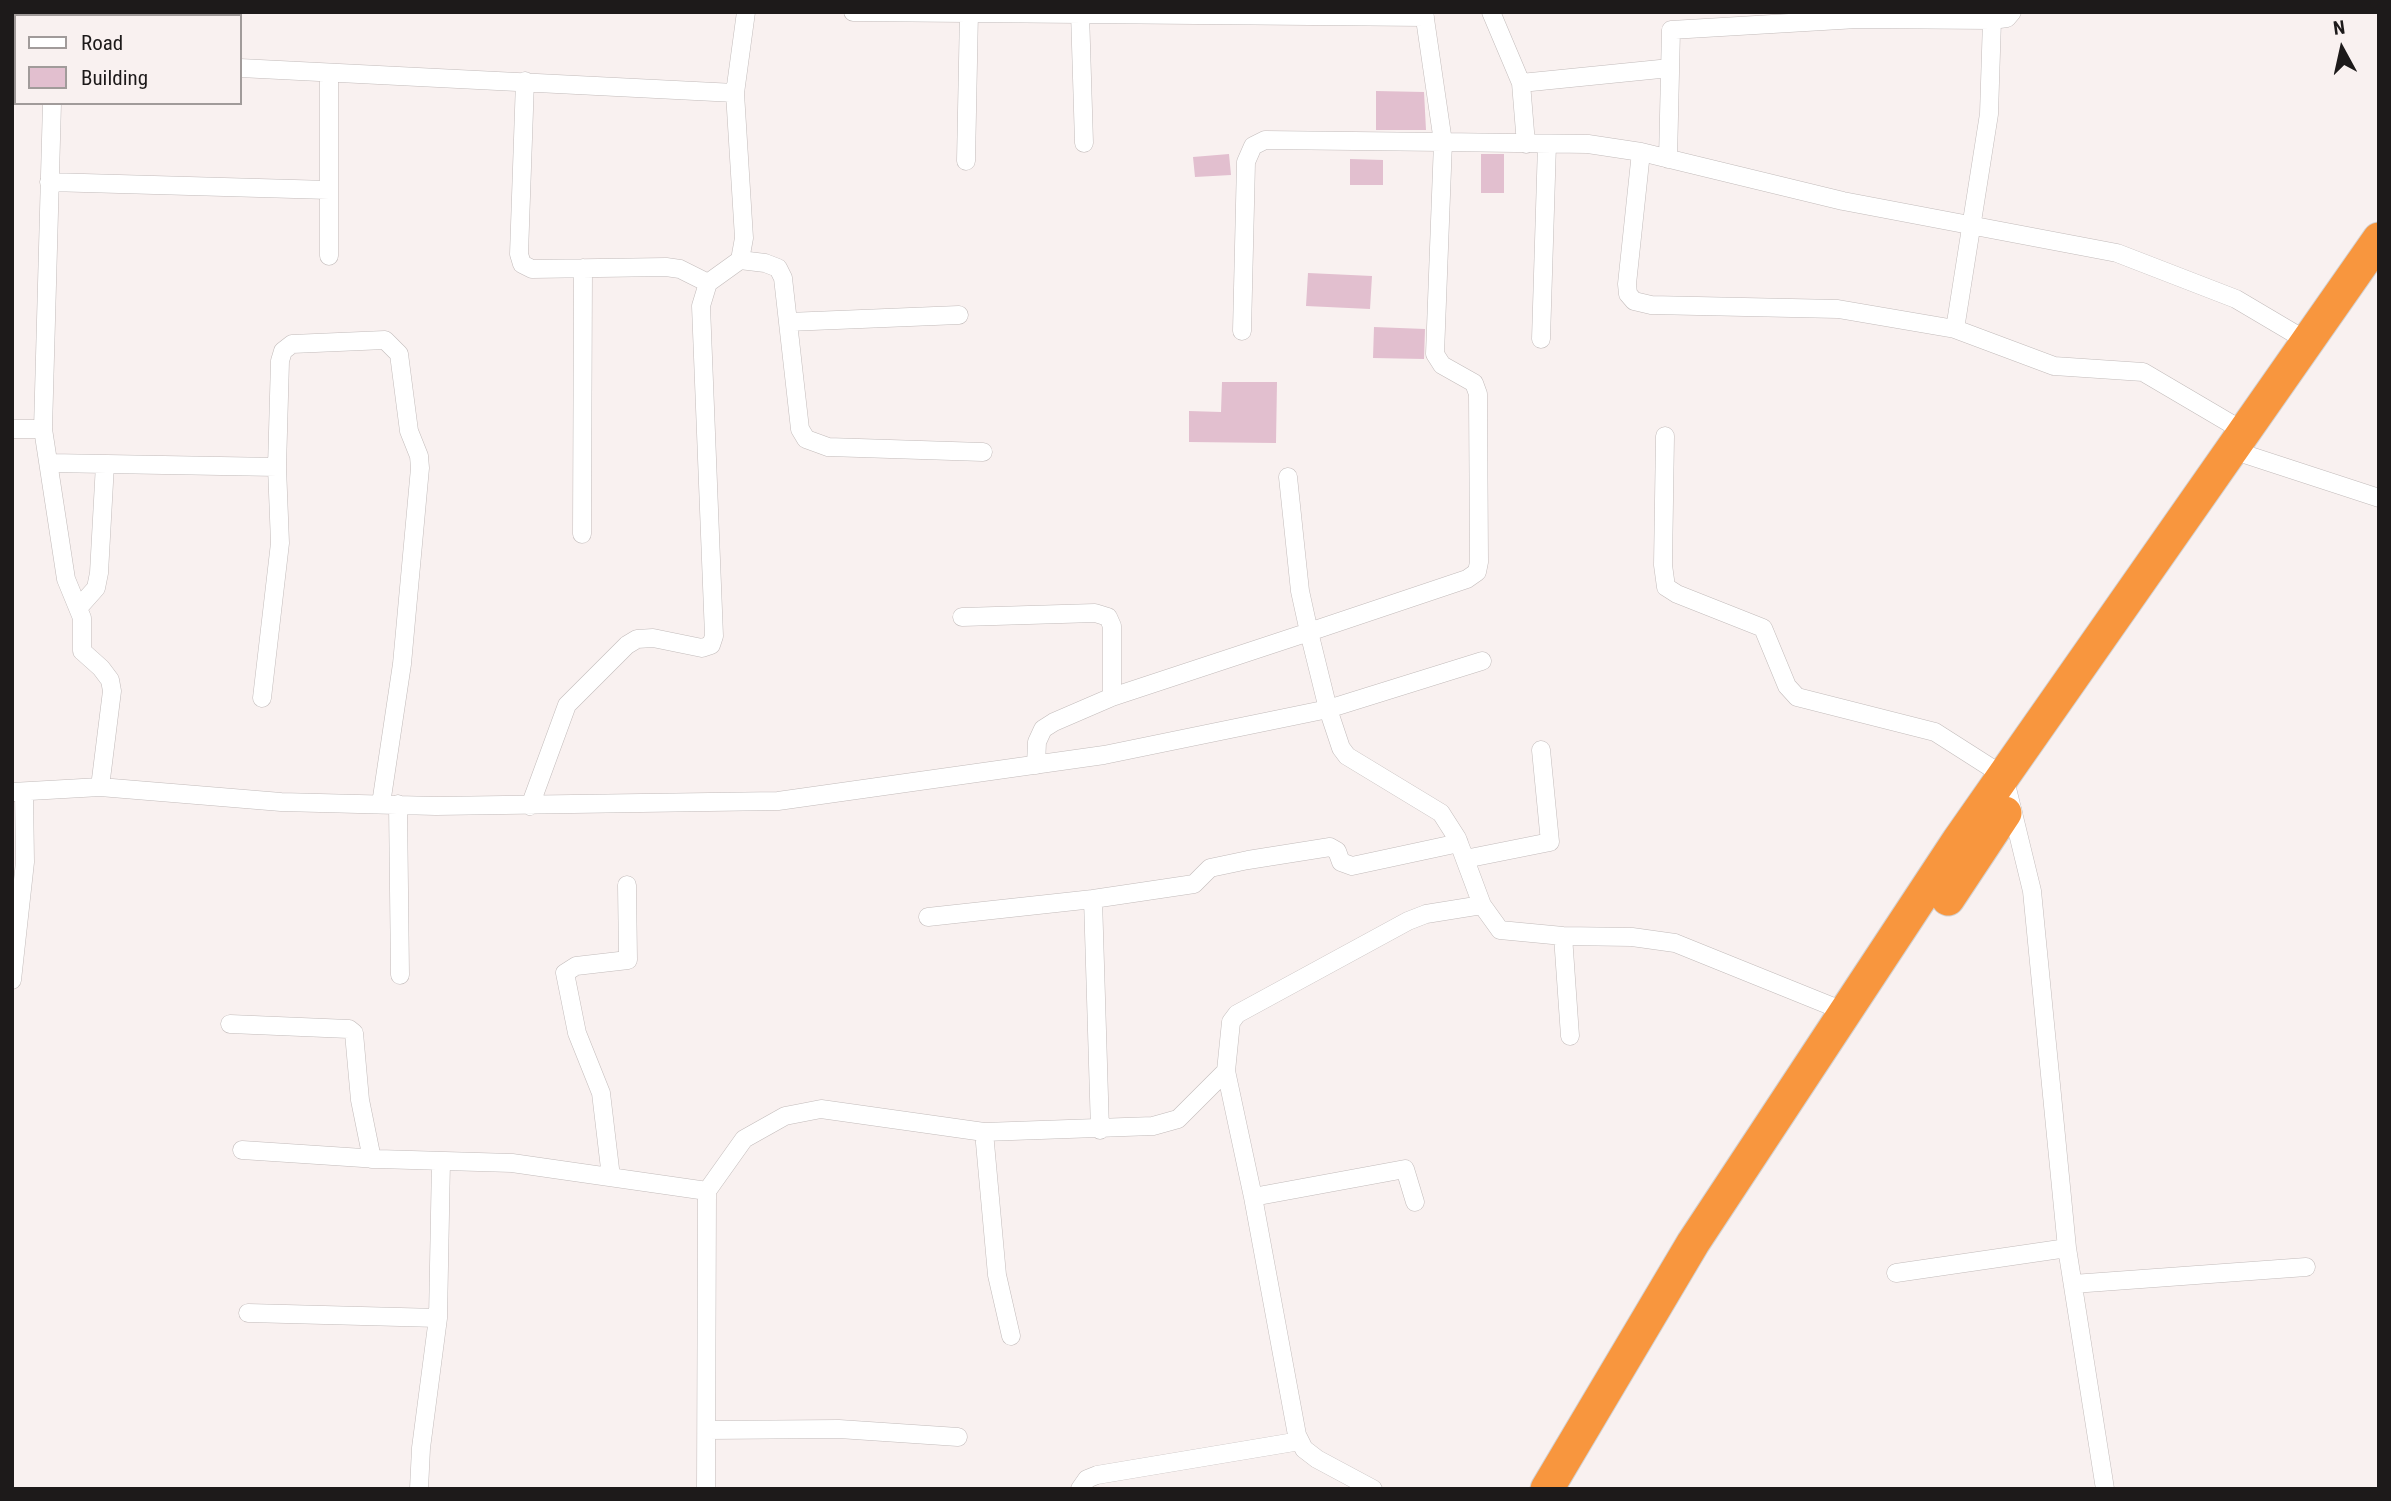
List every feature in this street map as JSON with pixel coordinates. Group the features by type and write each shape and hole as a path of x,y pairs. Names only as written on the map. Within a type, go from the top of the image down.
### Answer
{"highway":[{"path":"1546,1489 1693,1243 1846,1012 2141,599 2243,446 2307,341 2379,239"},
{"path":"2243,446 2379,273"},
{"path":"1570,1489 1715,1248 2007,790"}],"street":[{"path":"740,260 744,238 735,93 746,12"},
{"path":"853,12 1425,15 1443,142 1435,354 1442,365 1474,383 1478,394 1477,572 1468,579 1112,697 1043,729 1037,742 1036,765"},
{"path":"1491,12 1521,83 1526,144"},
{"path":"1668,159 1671,21 1992,20 2007,18 2012,12"},
{"path":"966,161 969,13"},
{"path":"1080,13 1084,143"},
{"path":"1955,329 1989,114 1992,20"},
{"path":"242,68 735,93"},
{"path":"1521,83 1670,68"},
{"path":"329,256 330,73"},
{"path":"525,82 519,254 522,264 532,269 666,267 680,269 708,283"},
{"path":"52,105 43,429 66,579 80,607 82,651 101,668 110,680 112,691 100,787"},
{"path":"1242,331 1246,162 1253,146 1265,140 1588,144 1642,152 1843,201 2117,253 2236,299 2307,341"},
{"path":"1541,339 1548,144"},
{"path":"1642,152 1628,284 1628,294 1634,301 1651,305 1839,309 1955,329 2054,366 2143,372 2243,446 2379,498"},
{"path":"49,182 329,190"},
{"path":"530,806 567,705 627,645 637,639 653,638 702,648 711,645 714,636 701,306 708,283 740,260 765,263 778,268 783,278 800,429 806,439 828,447 983,452"},
{"path":"582,534 583,268"},
{"path":"788,322 959,315"},
{"path":"262,698 280,543 277,467 280,361 283,351 292,344 385,340 393,345 399,354 409,431 419,456 420,468 389,804 400,975"},
{"path":"12,429 43,429"},
{"path":"1665,436 1663,565 1666,587 1677,594 1763,628 1787,686 1797,697 1935,732 2007,790 2032,891 2067,1248 2105,1489"},
{"path":"50,463 277,467"},
{"path":"80,607 96,588 99,573 105,464"},
{"path":"1288,477 1300,591 1340,748 1347,756 1441,813 1462,851 1482,905 1500,930 1563,936 1632,937 1675,943 1846,1012"},
{"path":"962,617 1095,613 1108,617 1112,626 1112,697"},
{"path":"12,981 25,862 18,793 100,787 281,802 530,806 778,801 1104,755 1328,709 1482,660"},
{"path":"929,917 1093,899 1194,884 1210,868 1330,848 1337,851 1341,862 1352,866 1550,842 1541,750"},
{"path":"611,1177 601,1093 577,1032 565,973 576,966 628,960 627,885"},
{"path":"1093,899 1100,1130"},
{"path":"1373,1489 1317,1459 1304,1449 1300,1441 1254,1197 1226,1071 1231,1021 1237,1014 1408,921 1426,914 1482,905"},
{"path":"1563,936 1570,1036"},
{"path":"230,1024 349,1029 354,1033 360,1100 372,1159"},
{"path":"706,1489 707,1191 744,1139 785,1116 808,1111 872,1114 984,1132 1100,1130 1153,1126 1178,1119 1226,1071"},
{"path":"984,1132 997,1275 1011,1336"},
{"path":"242,1150 372,1159 512,1163 707,1191"},
{"path":"419,1489 421,1448 438,1318 441,1161"},
{"path":"1254,1197 1405,1169 1415,1202"},
{"path":"1896,1273 2067,1248"},
{"path":"2073,1284 2306,1267"},
{"path":"248,1313 438,1318"},
{"path":"706,1430 839,1429 958,1437"},
{"path":"1080,1489 1087,1479 1097,1475 1300,1441"}],"building":[{"path":"1376,91 1424,92 1426,130 1376,130"},
{"path":"1229,154 1231,175 1195,177 1193,157"},
{"path":"1481,154 1504,154 1504,193 1481,193"},
{"path":"1350,159 1383,160 1383,185 1350,185"},
{"path":"1308,273 1372,276 1370,309 1306,306"},
{"path":"1374,327 1425,329 1424,359 1373,358"},
{"path":"1222,382 1277,382 1276,443 1189,442 1189,411 1221,412"}]}
